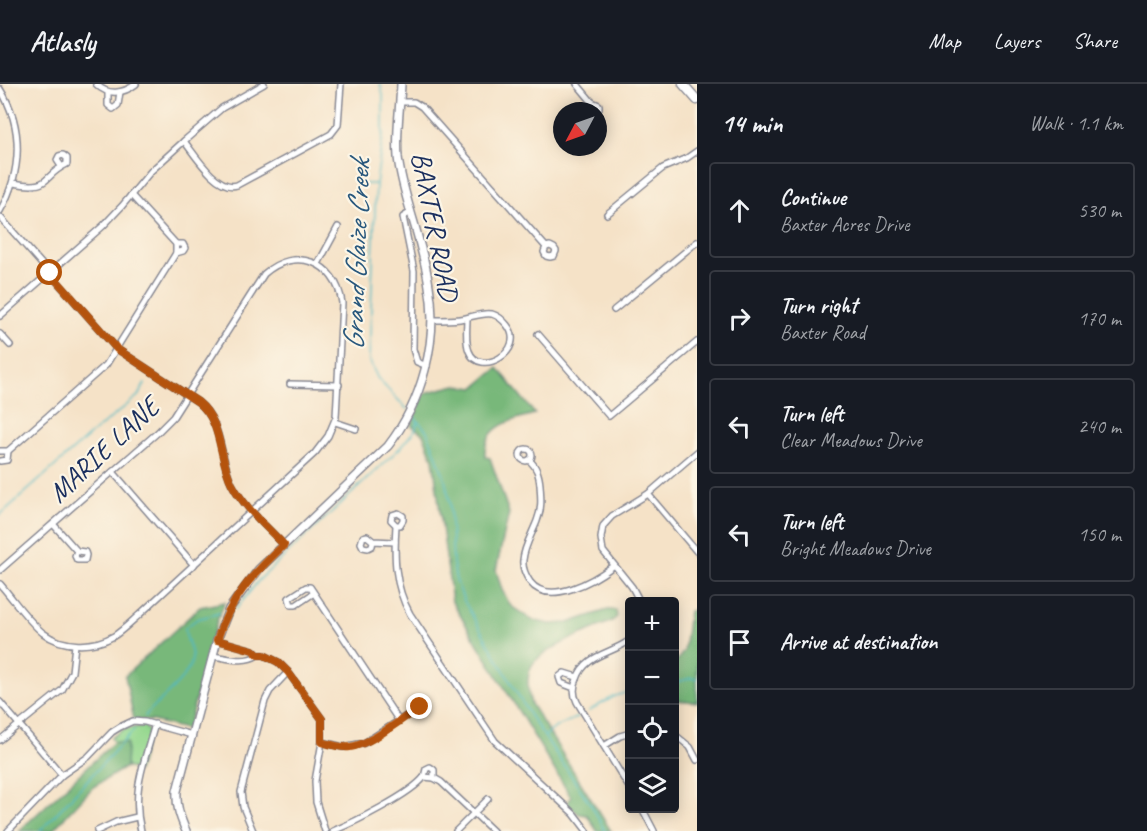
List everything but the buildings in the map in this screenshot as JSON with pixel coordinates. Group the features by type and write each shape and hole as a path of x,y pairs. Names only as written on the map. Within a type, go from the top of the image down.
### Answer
{"highway":[{"path":"683,84 697,100"}],"main road":[{"name":"BAXTER ROAD","path":"186,831 176,803 177,791 217,640 229,609 259,568 388,446 404,422 427,366 432,320 430,286 398,156 401,84"}],"street":[{"path":"96,84 108,93 120,92 136,84"},
{"path":"0,315 103,226 151,171 184,141 222,108 264,84"},
{"path":"184,141 217,180 228,187 237,185 331,134 338,124 341,84"},
{"path":"577,84 592,102"},
{"path":"0,89 9,103 16,126 17,150 13,183 0,211"},
{"path":"108,93 108,105 112,109 118,105 120,92"},
{"path":"400,102 414,102 422,107 546,247"},
{"path":"607,214 663,168 697,151"},
{"path":"13,183 31,186 40,184 54,175 61,166"},
{"path":"0,452 8,451 100,372 117,349 176,253 176,244 131,195"},
{"path":"411,212 403,217 414,271 413,350 417,362 427,366"},
{"path":"0,217 117,349 208,411 214,423 230,479 237,493 284,545"},
{"path":"0,584 49,637 75,645 98,643 114,636 315,453 335,422 339,385 342,303 340,291 332,277 318,264 338,227"},
{"path":"614,310 697,242"},
{"name":"MARIE LANE","path":"0,570 173,417 264,274 277,264 291,260 305,260 318,264"},
{"path":"432,320 488,314 500,318 510,328 512,334 511,346 507,353 496,360 482,362 474,359 467,344 467,318"},
{"path":"0,334 10,345"},
{"path":"538,334 609,416 697,342"},
{"path":"290,384 339,385"},
{"path":"335,422 356,429"},
{"path":"0,461 7,460 8,451"},
{"path":"637,597 632,587 613,566 602,545 603,526 612,516 648,494 697,452"},
{"path":"529,460 536,467 541,495 537,520 523,557 524,569 530,581 540,590 551,593 559,592 599,576 613,566"},
{"path":"113,472 194,565"},
{"path":"648,494 697,552"},
{"path":"53,524 77,551"},
{"path":"396,525 396,576 410,614 495,741 567,807 587,831"},
{"path":"373,541 395,542"},
{"path":"314,593 296,605 291,605 289,602 290,597 306,586 310,587 314,593 399,721"},
{"path":"217,640 272,658 288,672 322,719 322,742 315,781 316,802 325,831"},
{"path":"625,643 582,667 574,688 577,702 625,781"},
{"path":"0,740 66,685 72,672 75,645"},
{"path":"213,656 245,660 258,655"},
{"path":"253,831 243,807 242,785 270,691 288,672"},
{"path":"574,688 561,683 559,677 564,673 577,677"},
{"path":"0,702 62,775"},
{"path":"322,742 343,747 364,743 420,707"},
{"path":"8,831 62,775 88,757 112,732 133,721 155,724 192,735"},
{"path":"141,831 137,817 136,796 155,724"},
{"path":"604,746 625,734"},
{"path":"679,737 690,747 697,760"},
{"path":"333,831 371,812 429,777 441,782 493,831"},
{"path":"456,831 488,798"},
{"path":"645,813 654,831"},
{"path":"97,831 116,822 137,817"}],"green space":[{"path":"498,368 535,414 500,426 489,438 486,446 485,457 490,458 509,513 496,570 502,590 511,606 532,620 550,624 568,623 607,610 616,610 617,617 612,621 544,654 531,667 528,680 531,704 611,831 597,831 587,815 579,814 567,804 571,797 452,602 433,459 423,434 411,425 425,393 456,385 474,388"},
{"path":"225,602 217,621 188,727 185,729 153,721 134,720 125,676 200,607"},
{"path":"697,609 697,702 679,700 679,658 684,651 689,611"},
{"path":"144,726 149,732 138,771 126,767 127,744 114,742 111,738 124,729"},
{"path":"114,742 127,743 126,767 93,787 52,831 19,831"}],"waterway":[{"name":"Grand Glaize Creek","path":"380,84 383,95 383,133 376,184 369,360 378,379 407,409"},
{"path":"364,184 375,184"},
{"path":"0,515 90,435 138,396 145,384"},
{"name":"Grand Glaize Creek","path":"411,413 427,431 444,476 450,502 453,563 456,580 464,601 529,714 593,808 605,831"},
{"path":"236,609 259,580 400,448 415,430 418,421"},
{"path":"145,716 181,680 191,663 192,656 185,628 197,619 220,613"},
{"path":"679,682 691,678 697,679"},
{"path":"589,711 625,693"},
{"path":"545,736 556,727 578,717"},
{"path":"40,831 134,730"}],"route":[{"path":"50,273 117,349 198,402 208,411 214,423 234,488 284,545 259,568 236,597 217,640 253,650 258,655 264,655 278,662 288,672 322,719 322,742 328,744 349,747 364,743 420,707"}]}
